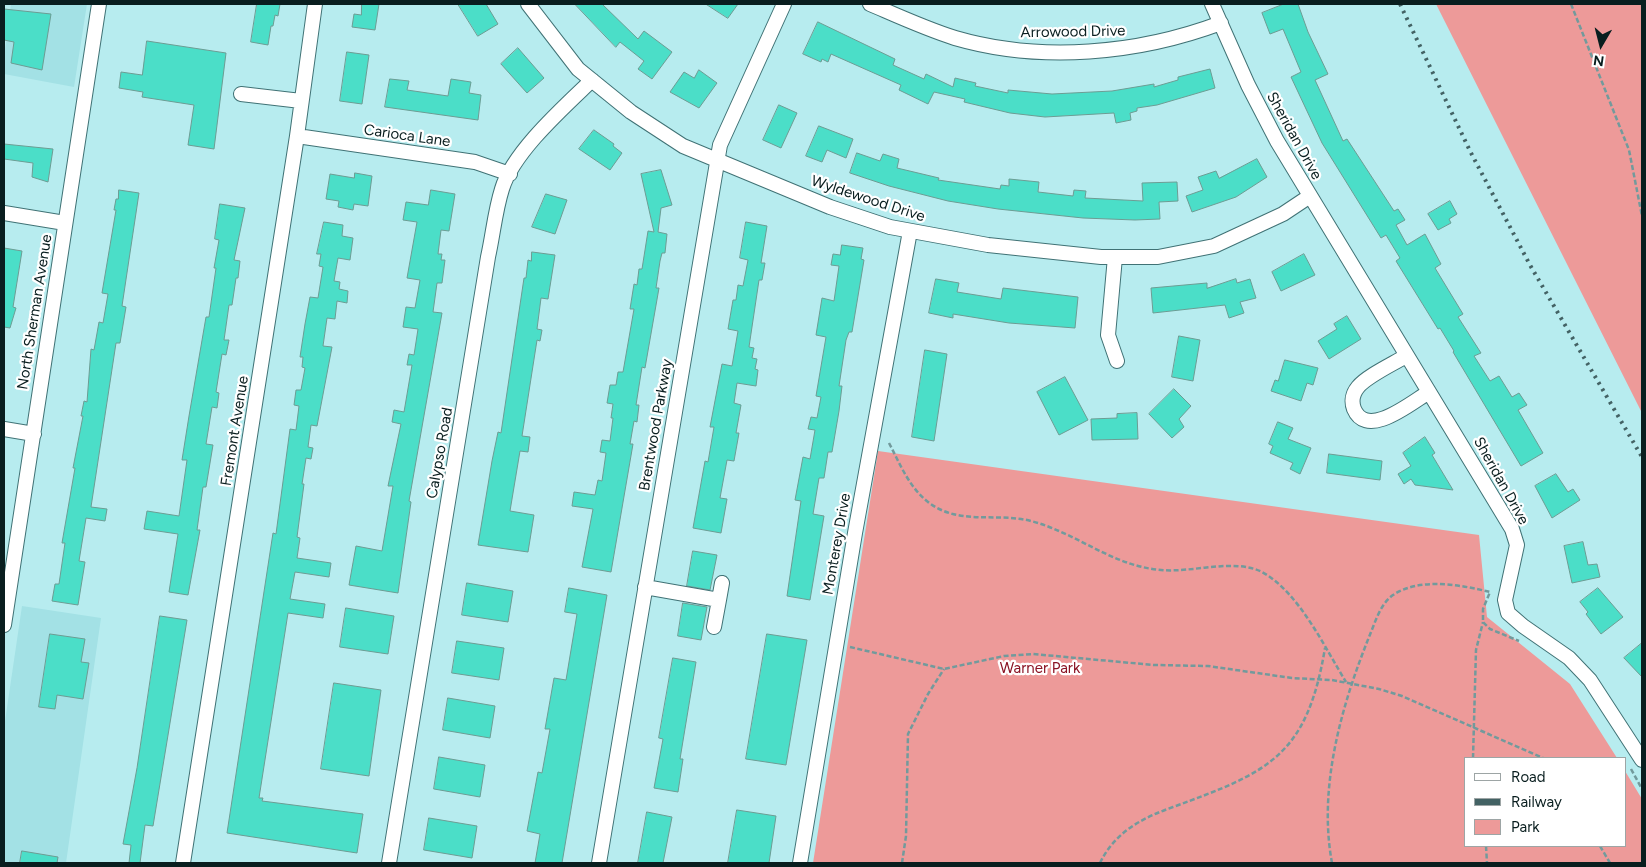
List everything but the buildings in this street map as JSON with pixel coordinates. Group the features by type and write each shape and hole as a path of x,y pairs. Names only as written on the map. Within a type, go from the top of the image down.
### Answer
{"street":[{"name":"North Sherman Avenue","path":"4,626 99,4"},
{"name":"Fremont Avenue","path":"183,863 297,136 315,4"},
{"name":"Wyldewood Drive","path":"528,4 578,68 631,112 683,146 830,207 910,231 988,245 1115,257 1158,257 1214,246 1283,214 1310,196"},
{"name":"Brentwood Parkway","path":"599,863 721,137 784,4"},
{"name":"Arrowood Drive","path":"870,4 956,38 1028,52 1097,50 1144,46 1220,23"},
{"name":"Sheridan Drive","path":"1212,4 1248,85 1277,141 1512,529 1517,545 1505,600 1508,613 1523,626 1569,658 1590,680 1642,760"},
{"name":"Calypso Road","path":"389,863 488,257 502,187 538,132 592,80"},
{"path":"241,94 302,101"},
{"name":"Carioca Lane","path":"297,136 475,162 510,174"},
{"path":"4,213 65,223"},
{"name":"Monterey Drive","path":"800,863 910,231"},
{"path":"1115,257 1108,335 1117,361"},
{"path":"1406,356 1366,381 1356,390 1352,402 1357,414 1369,422 1379,421 1429,392"},
{"path":"4,429 34,434"},
{"path":"714,627 722,583"},
{"path":"646,586 719,600"}],"path":[{"path":"1571,4 1629,150 1642,216"},
{"path":"889,443 911,486 929,503 953,515 971,518 1012,518 1030,521 1053,529 1110,558 1136,566 1161,570 1198,570 1233,565 1246,566 1262,573 1282,588 1309,620 1346,682"},
{"path":"1332,863 1328,840 1328,810 1338,735 1351,683 1381,609 1392,596 1406,588 1425,585 1452,586 1490,592 1483,609 1483,622 1476,650 1473,757"},
{"path":"1483,622 1490,629 1524,644"},
{"path":"837,644 944,669 1004,656 1033,654 1154,665 1208,666 1346,682 1402,696 1541,757"},
{"path":"1100,863 1104,855 1123,832 1146,816 1232,785 1267,766 1298,734 1320,680 1325,647"},
{"path":"902,863 906,836 908,734 928,694 944,669"},
{"path":"1629,766 1642,789"},
{"path":"1486,847 1487,863"},
{"path":"1601,847 1610,863"}],"shaded area":[{"path":"11,4 87,4 74,87 4,74 4,57"},
{"path":"22,606 101,618 66,863 4,863 4,728"}],"green space":[{"path":"1436,4 1642,4 1642,413"},
{"name":"Warner Park","path":"878,451 1479,535 1487,617 1570,684 1616,757 1464,757 1464,847 1626,847 1626,773 1642,799 1642,863 813,863"}],"railway":[{"path":"1400,4 1470,151 1530,265 1642,457"}]}
